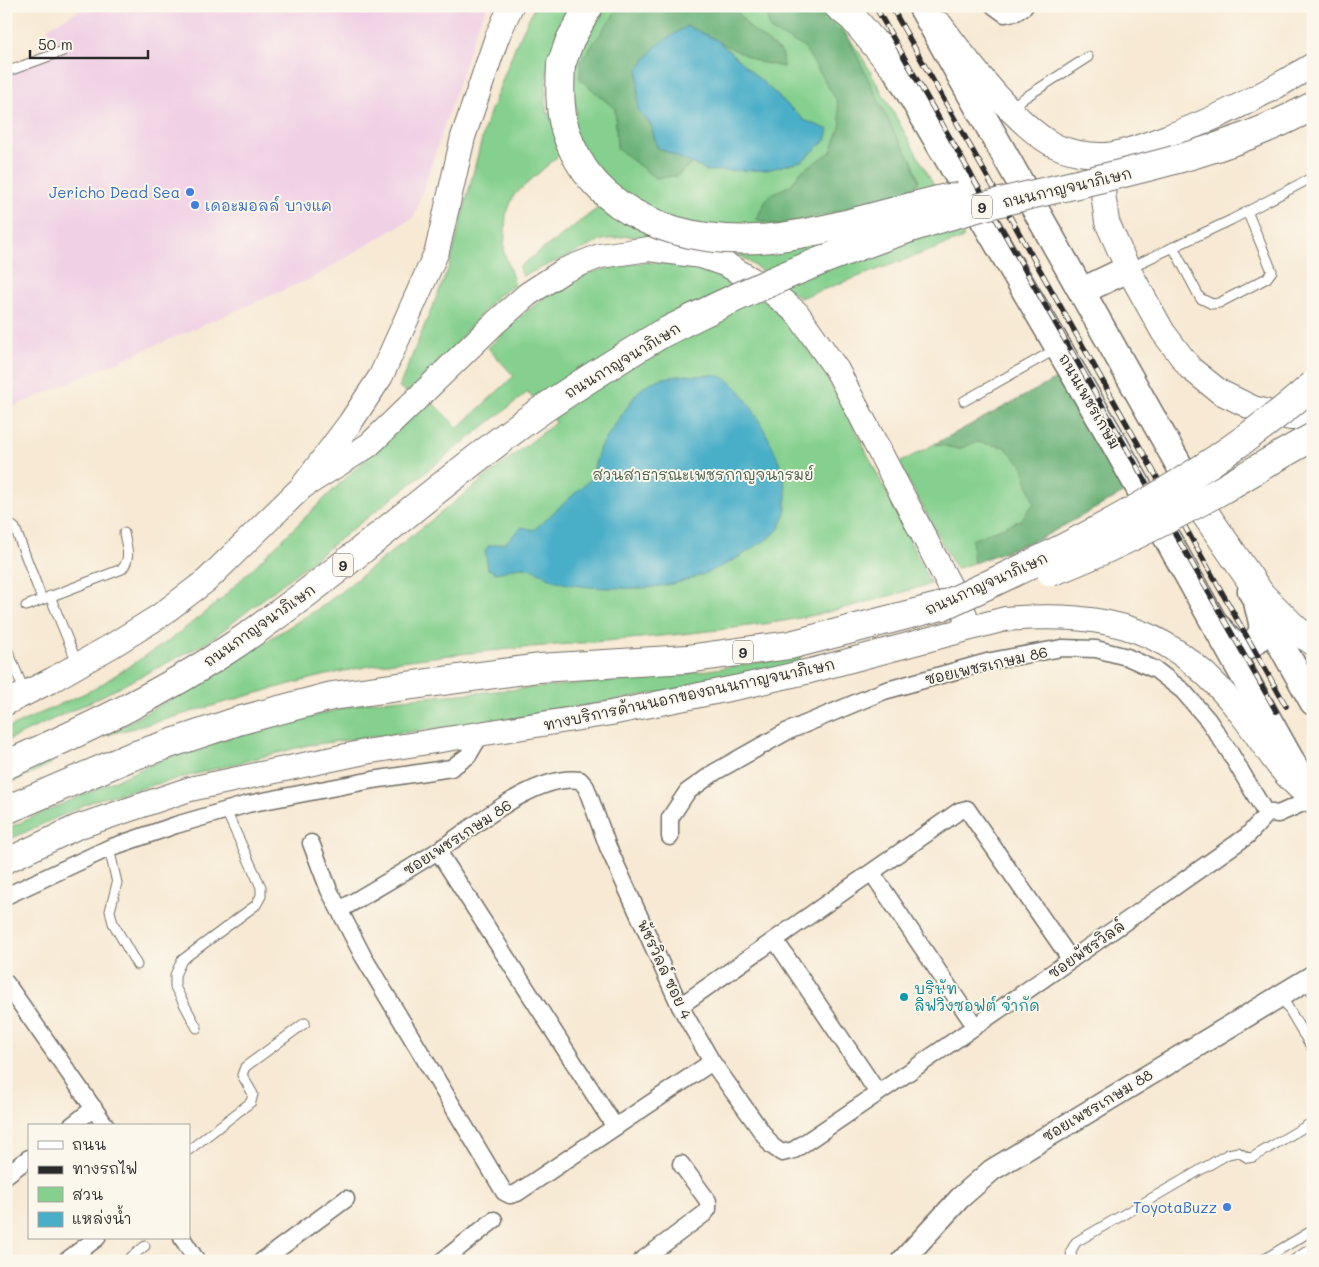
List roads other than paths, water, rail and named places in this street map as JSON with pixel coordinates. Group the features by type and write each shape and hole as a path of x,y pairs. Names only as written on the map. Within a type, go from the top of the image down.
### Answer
{"highway":[{"path":"589,6 570,40 561,64 560,93 565,128 578,159 595,182 619,204 648,222 678,232 716,238 772,238 942,199 1092,182"},
{"path":"838,6 853,18 893,66"},
{"name":"ถนนกาญจนาภิเษก","path":"6,765 92,727 157,692 232,646 306,594 521,425 569,391 661,334 752,289 850,247 983,207 1092,182 1211,150 1247,137 1313,106"},
{"name":"ถนนกาญจนาภิเษก","path":"6,810 130,757 238,721 332,696 539,668 687,659 790,645 942,606 1056,552 1134,511 1231,450 1313,385"},
{"path":"942,606 1008,587 1081,561 1143,532 1218,492 1313,437"},
{"path":"1206,514 1261,595 1296,630 1313,641"}],"main road":[{"path":"16,698 78,665 158,617 207,580 302,487 350,423 381,376 437,251 463,137 496,37 511,6"},
{"name":"ถนนเพชรเกษม","path":"860,6 1217,626 1312,799"},
{"path":"921,6 1313,702"},
{"path":"927,6 1027,126 1052,144 1077,153 1112,154 1192,128 1274,89 1313,65"},
{"path":"1112,154 1106,168 1103,193 1107,222 1128,269 1163,332 1185,361 1220,392 1253,408 1290,418 1313,416"},
{"path":"302,487 369,445 496,322 528,294 565,270 600,256 649,249 701,256 727,265 768,289 796,313 837,370 972,627"},
{"path":"1082,291 1128,269"},
{"path":"1217,626 1232,644 1239,646 1254,642 1260,636 1262,629 1257,601"},
{"name":"ทางบริการด้านนอกของถนนกาญจนาภิเษก","path":"6,861 77,827 190,789 365,752 611,713 772,680 1005,619 1038,617 1086,619 1114,623 1163,641 1195,662 1211,677 1243,716 1286,776 1312,799"}],"street":[{"path":"994,7 1005,14 1016,12 1025,6"},
{"name":"ซอยเพชรเกษม 86","path":"670,837 670,818 686,792 715,772 786,732 884,691 991,661 1062,648 1096,649 1127,657 1156,670 1183,691 1208,720 1259,804 1268,813"},
{"path":"6,909 9,894 109,848 176,825 226,811 373,780 451,768 468,756 481,734"},
{"path":"365,752 373,780"},
{"name":"ซอยเพชรเกษม 86","path":"340,910 438,851 521,795 558,781 580,780"},
{"name":"พัชรวิลล์ ซอย 4","path":"580,780 586,787 608,847 680,1006 712,1062 772,1146"},
{"path":"1268,813 1278,814 1312,799"},
{"path":"680,1006 959,811 967,809 1071,960"},
{"name":"ซอยพัชรวิลล์","path":"772,1146 782,1153 794,1150 878,1094 1246,836 1268,813"},
{"path":"311,843 329,890 363,956 504,1192 510,1195 517,1193 712,1062"},
{"path":"438,851 615,1126"},
{"path":"872,873 975,1026"},
{"path":"775,940 878,1094"},
{"path":"6,983 105,1124"},
{"name":"ซอยเพชรเกษม 88","path":"902,1261 960,1198 992,1170 1312,987"},
{"path":"73,1124 94,1108"},
{"path":"6,1175 28,1159"},
{"path":"641,1261 708,1209 708,1202 681,1164"},
{"path":"262,1261 346,1199"},
{"path":"442,1261 494,1220"},
{"path":"66,1261 94,1240"},
{"path":"183,1240 197,1261"}],"lane":[{"path":"6,72 63,51"},
{"path":"1010,107 1088,57"},
{"path":"1128,269 1313,177"},
{"path":"1173,247 1200,298 1212,304 1219,303 1267,278 1272,271 1247,211"},
{"path":"964,401 1058,348"},
{"path":"6,521 15,528 78,665"},
{"path":"26,606 122,569 127,563 128,556 124,532"},
{"path":"6,646 16,698"},
{"path":"197,1028 176,987 175,975 182,960 256,904 262,896 261,887 226,811"},
{"path":"109,848 117,884 110,912 113,923 137,965"},
{"path":"1286,1004 1313,1050"},
{"path":"190,1149 251,1102 253,1094 242,1075 245,1067 305,1023"},
{"path":"1303,1034 1313,1028"},
{"path":"1072,1261 1071,1251 1076,1242 1228,1154 1238,1152 1248,1158 1253,1157 1313,1122"},
{"path":"1261,1261 1313,1230"},
{"path":"126,1261 145,1246"},
{"path":"1292,1261 1313,1247"}],"water":[{"path":"687,26 717,40 804,120 829,130 826,140 802,161 767,170 707,171 657,147 651,125 638,110 638,69 656,46"},
{"path":"687,375 716,375 724,377 738,389 750,405 769,439 783,475 786,501 785,513 781,525 776,532 736,559 720,567 688,580 654,587 603,588 581,586 555,580 527,568 519,567 496,573 488,569 485,551 488,546 505,543 522,527 534,530 591,479 600,447 636,394 647,384 663,378"}],"railway":[{"path":"875,6 1276,711"},
{"path":"891,6 1286,706"}],"place":[{"name":"Jericho Dead Sea","path":"190,192"},
{"name":"เดอะมอลล์ บางแค","path":"195,205"},
{"name":"บริษัท ลิฟวิ่งซอฟต์ จำกัด","path":"904,997"},
{"name":"ToyotaBuzz","path":"1227,1207"}],"park label":[{"name":"สวนสาธารณะเพชรกาญจนารมย์","path":"703,474"}]}
